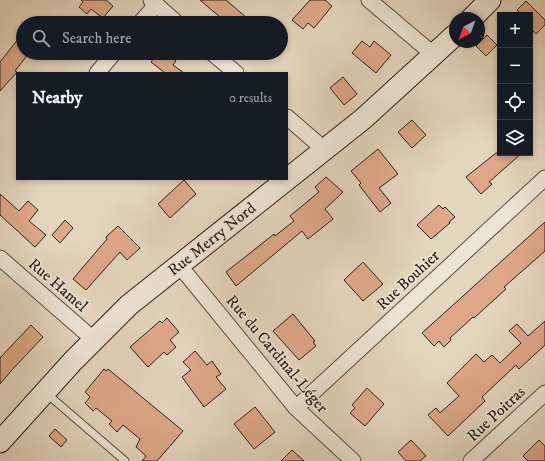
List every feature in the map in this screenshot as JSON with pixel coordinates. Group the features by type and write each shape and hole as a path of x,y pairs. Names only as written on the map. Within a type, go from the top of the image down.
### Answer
{"main road":[{"path":"478,12 490,0"},
{"name":"Rue Merry Nord","path":"288,179 363,119 449,41"},
{"name":"Rue Merry Nord","path":"0,442 93,340 129,305 287,180"}],"street":[{"path":"369,0 434,55"},
{"path":"144,16 153,2 169,16"},
{"path":"97,72 108,60"},
{"path":"220,60 235,72"},
{"path":"288,118 325,150"},
{"name":"Rue Bouhier","path":"296,408 545,178"},
{"name":"Rue Hamel","path":"0,258 93,340"},
{"name":"Rue du Cardinal-Léger","path":"179,265 296,408 353,461"},
{"name":"Rue Poitras","path":"472,461 545,393"}],"lane":[{"path":"45,392 125,461"}],"building":[{"path":"81,0 106,0 113,6 105,16 100,16 91,9 87,14 79,7 83,2"},
{"path":"200,0 226,0 245,16 219,16"},
{"path":"310,0 325,0 332,6 314,28 308,23 303,29 292,20"},
{"path":"526,1 545,20 545,25 536,34 533,31 533,12 519,12 517,10"},
{"path":"487,35 497,45 486,56 478,48 485,48 485,37"},
{"path":"362,41 370,47 374,41 391,55 376,73 352,53"},
{"path":"16,42 16,60 24,60 15,71 17,72 0,91 0,62"},
{"path":"153,60 175,60 176,61 173,65 183,72 164,72 151,62"},
{"path":"343,77 357,94 344,105 330,88"},
{"path":"412,120 426,135 412,148 398,132"},
{"path":"378,149 398,174 379,188 391,203 380,212 359,185 361,183 351,171"},
{"path":"496,153 497,156 519,156 489,182 492,184 481,194 466,177"},
{"path":"326,177 343,192 325,209 333,219 308,239 302,231 236,286 226,272 274,234 275,236 294,221 290,216 319,192 315,187"},
{"path":"184,180 196,194 170,218 158,204"},
{"path":"0,194 19,211 28,201 38,210 29,221 46,235 35,247 0,215"},
{"path":"439,205 443,209 445,207 455,217 431,239 417,225"},
{"path":"65,220 73,228 60,243 52,235"},
{"path":"545,222 545,251 504,287 506,289 450,338 451,340 444,347 439,341 434,346 422,333"},
{"path":"118,226 140,248 127,260 120,252 86,290 73,279 107,239 106,237"},
{"path":"363,262 383,284 363,301 344,280"},
{"path":"293,314 315,341 313,342 316,346 299,360 273,331"},
{"path":"167,318 179,332 170,340 176,347 167,355 164,352 148,367 130,347 160,321 162,323"},
{"path":"545,321 545,345 519,369 516,365 482,397 485,401 448,436 428,415 436,408 440,413 459,396 447,383 476,354 484,362 492,355 500,363 521,343 509,331 517,324 528,336"},
{"path":"31,325 43,337 0,384 0,358"},
{"path":"195,351 207,365 212,361 221,374 216,377 226,389 204,407 182,377 191,370 183,362"},
{"path":"104,369 106,371 108,369 183,431 157,461 142,461 146,456 136,447 140,439 123,425 117,432 109,424 112,421 96,408 93,411 85,403 90,397 85,392"},
{"path":"367,388 384,404 365,426 350,413 355,408 352,405"},
{"path":"255,407 275,432 254,449 234,424"},
{"path":"55,429 67,440 61,447 49,436"},
{"path":"411,440 426,456 420,461 406,461 398,452"},
{"path":"539,440 545,446 545,461 528,461 523,456"},
{"path":"292,450 304,461 281,461"}]}
